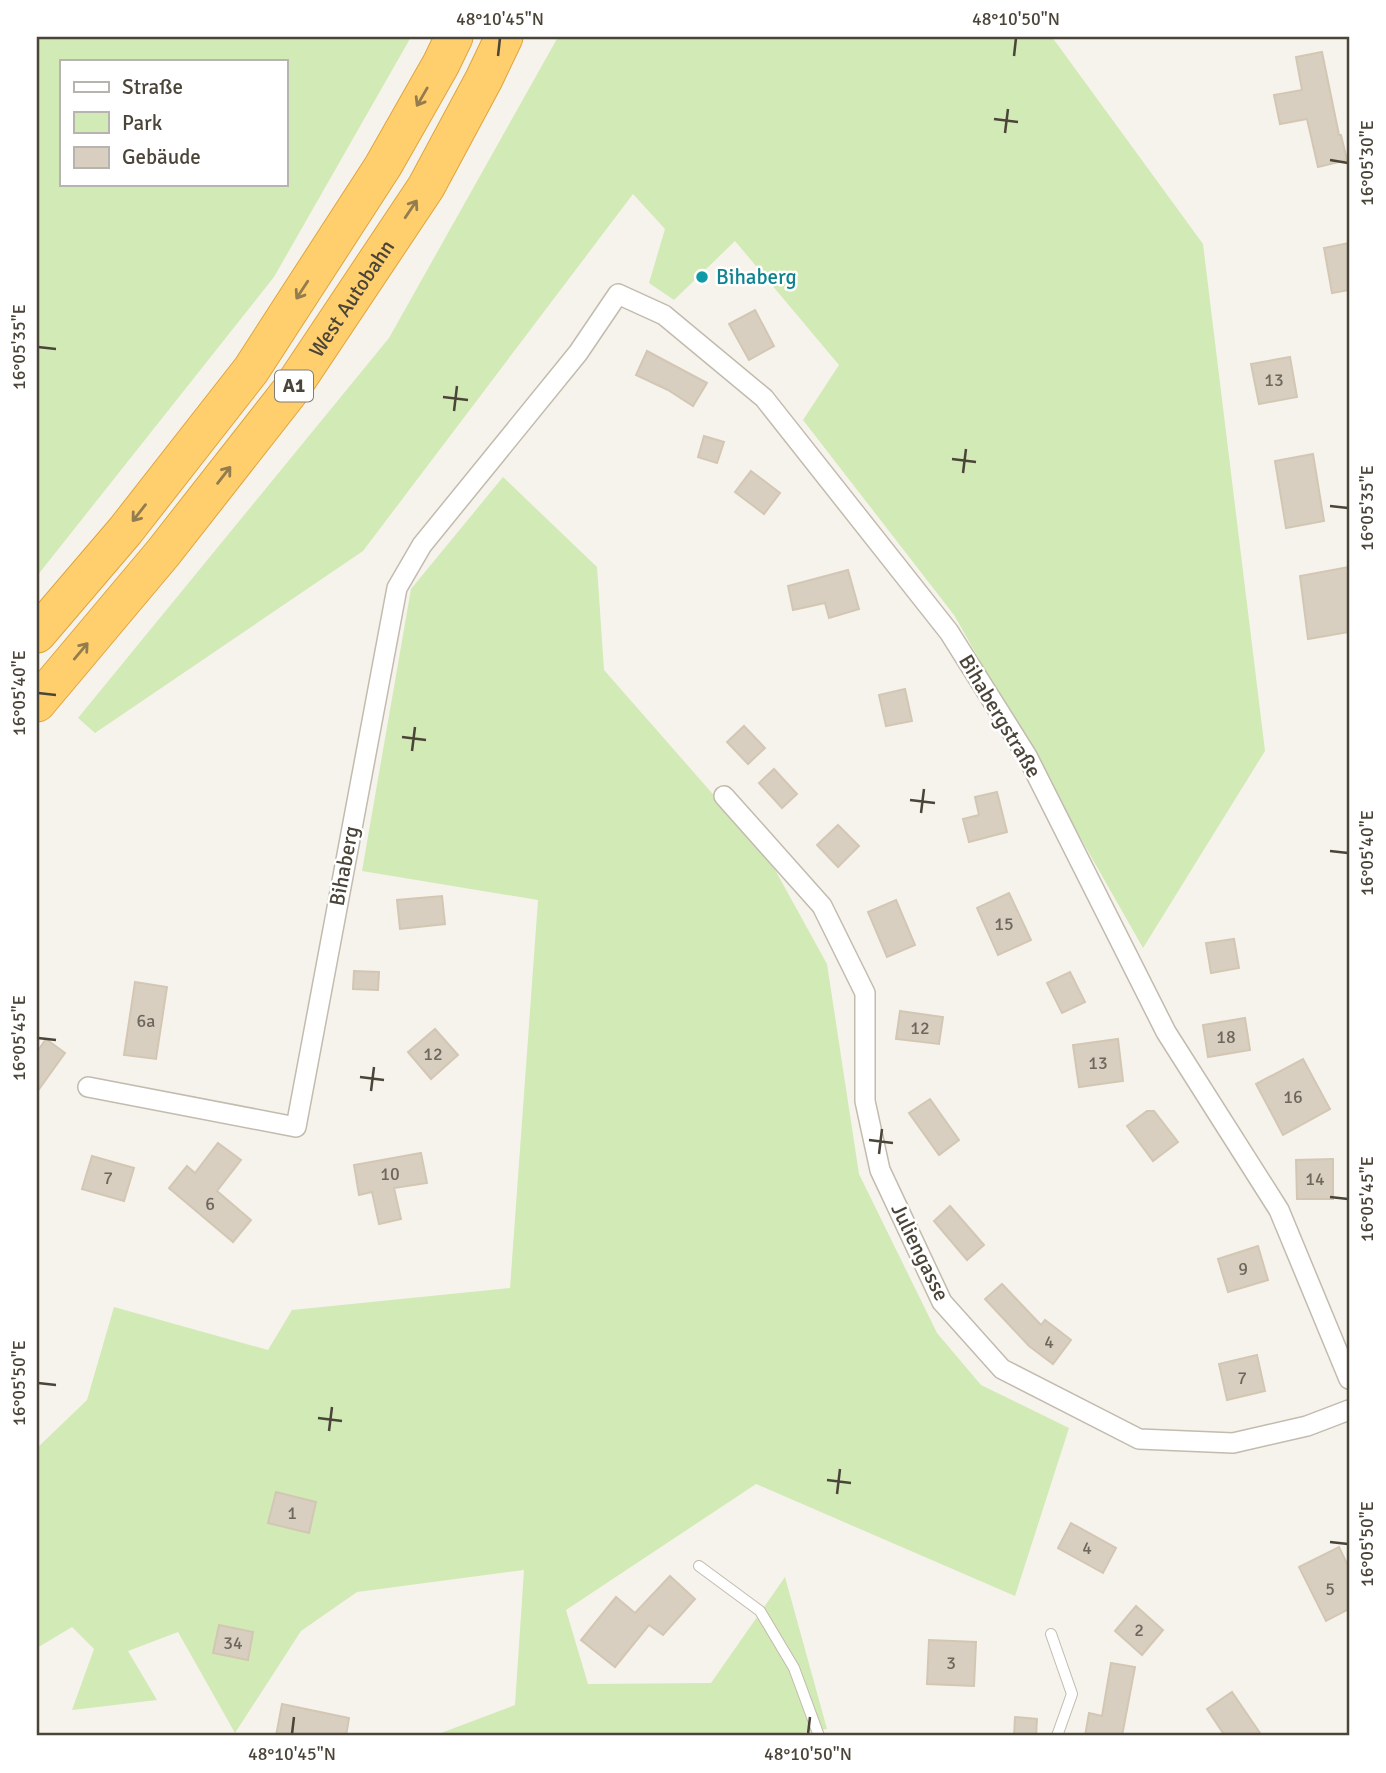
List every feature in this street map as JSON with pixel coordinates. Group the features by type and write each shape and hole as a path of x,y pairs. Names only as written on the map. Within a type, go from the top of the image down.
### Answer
{"highway":[{"name":"A1","path":"37,634 125,531 251,370 383,166 454,37"},
{"name":"West Autobahn","path":"37,704 163,553 290,391 425,187 504,37"}],"street":[{"name":"Bihabergstraße","path":"514,434 578,354 618,294 664,316 764,398 949,632 1027,756 1166,1032 1279,1210 1349,1379"},
{"name":"Bihaberg","path":"88,1087 296,1127 397,588 422,545 514,434"},
{"name":"Juliengasse","path":"724,796 822,906 864,993 865,1101 880,1170 942,1302 1002,1369 1139,1439 1233,1443 1307,1426 1349,1410"}],"lane":[{"path":"699,1566 760,1611 794,1668 819,1736"},
{"path":"1051,1634 1072,1694 1057,1736"}],"green space":[{"path":"37,37 411,37 274,277 37,576"},
{"path":"558,37 1052,37 1203,244 1265,751 1143,948 954,615 803,420 839,365 735,241 674,300 649,283 665,229 633,194 363,551 95,733 78,718 389,338"},
{"path":"503,477 597,567 604,670 768,857 827,964 859,1174 937,1333 981,1385 1069,1428 1015,1596 756,1484 566,1610 588,1684 711,1683 785,1577 827,1729 780,1736 440,1736 441,1733 515,1705 524,1570 357,1592 301,1631 235,1733 178,1632 128,1651 157,1700 72,1710 94,1649 72,1627 37,1648 37,1448 87,1400 114,1307 268,1350 292,1310 510,1288 538,900 362,871 411,589"}],"building":[{"path":"1322,52 1339,135 1347,160 1318,167 1307,119 1280,124 1274,95 1302,90 1296,57"},
{"path":"1349,243 1349,290 1332,293 1324,248"},
{"path":"755,310 774,346 749,360 729,324"},
{"path":"647,351 707,383 693,406 668,390 636,375"},
{"path":"1290,357 1297,397 1259,404 1251,364"},
{"path":"704,436 724,442 717,463 698,457"},
{"path":"1313,454 1324,521 1286,528 1275,461"},
{"path":"751,471 780,493 764,514 735,492"},
{"path":"1349,567 1349,632 1308,639 1300,576"},
{"path":"848,570 859,609 829,618 825,603 793,610 788,586"},
{"path":"905,689 912,721 886,726 879,695"},
{"path":"744,726 765,748 748,764 727,742"},
{"path":"774,769 797,794 782,808 759,783"},
{"path":"997,792 1007,832 969,842 963,819 979,815 975,797"},
{"path":"838,825 859,846 838,867 817,845"},
{"path":"1009,893 1031,940 998,955 977,908"},
{"path":"442,896 445,924 400,929 397,900"},
{"path":"896,900 915,945 887,957 868,912"},
{"path":"1234,939 1239,968 1211,973 1206,943"},
{"path":"354,971 379,972 378,990 353,989"},
{"path":"1070,972 1085,1002 1062,1013 1047,983"},
{"path":"135,982 167,987 156,1059 124,1055"},
{"path":"900,1011 943,1017 939,1044 896,1039"},
{"path":"1245,1018 1250,1050 1208,1057 1203,1025"},
{"path":"435,1029 458,1055 431,1079 408,1052"},
{"path":"46,1039 65,1053 37,1092 37,1052"},
{"path":"1118,1039 1123,1081 1079,1087 1073,1045"},
{"path":"1303,1059 1330,1109 1283,1135 1256,1084"},
{"path":"930,1099 959,1140 939,1155 909,1113"},
{"path":"1147,1111 1154,1111 1178,1142 1153,1161 1127,1126"},
{"path":"218,1143 241,1160 217,1191 251,1220 233,1242 169,1188 187,1166 195,1173"},
{"path":"421,1153 427,1183 394,1188 401,1219 379,1224 372,1192 359,1195 354,1165"},
{"path":"92,1156 134,1168 124,1201 82,1189"},
{"path":"1333,1159 1333,1199 1297,1199 1296,1160"},
{"path":"950,1206 984,1245 967,1260 934,1221"},
{"path":"1258,1246 1268,1280 1228,1292 1218,1259"},
{"path":"1002,1284 1041,1325 1045,1320 1071,1340 1053,1364 1029,1346 985,1299"},
{"path":"1257,1355 1265,1391 1227,1400 1219,1364"},
{"path":"276,1492 316,1502 309,1533 268,1523"},
{"path":"1071,1523 1116,1548 1103,1573 1058,1548"},
{"path":"1339,1547 1349,1568 1349,1609 1326,1621 1299,1567"},
{"path":"670,1576 695,1599 663,1635 649,1625 615,1667 581,1640 616,1597 635,1613"},
{"path":"1136,1606 1163,1630 1142,1655 1115,1631"},
{"path":"219,1625 253,1632 248,1660 213,1653"},
{"path":"929,1640 976,1642 974,1686 927,1684"},
{"path":"1111,1663 1135,1667 1122,1736 1085,1736 1089,1713 1102,1716"},
{"path":"1232,1692 1262,1736 1225,1736 1207,1709"},
{"path":"282,1704 349,1718 346,1736 276,1736"},
{"path":"1015,1717 1037,1719 1036,1736 1014,1736"}],"place":[{"name":"Bihaberg","path":"702,277"}]}
